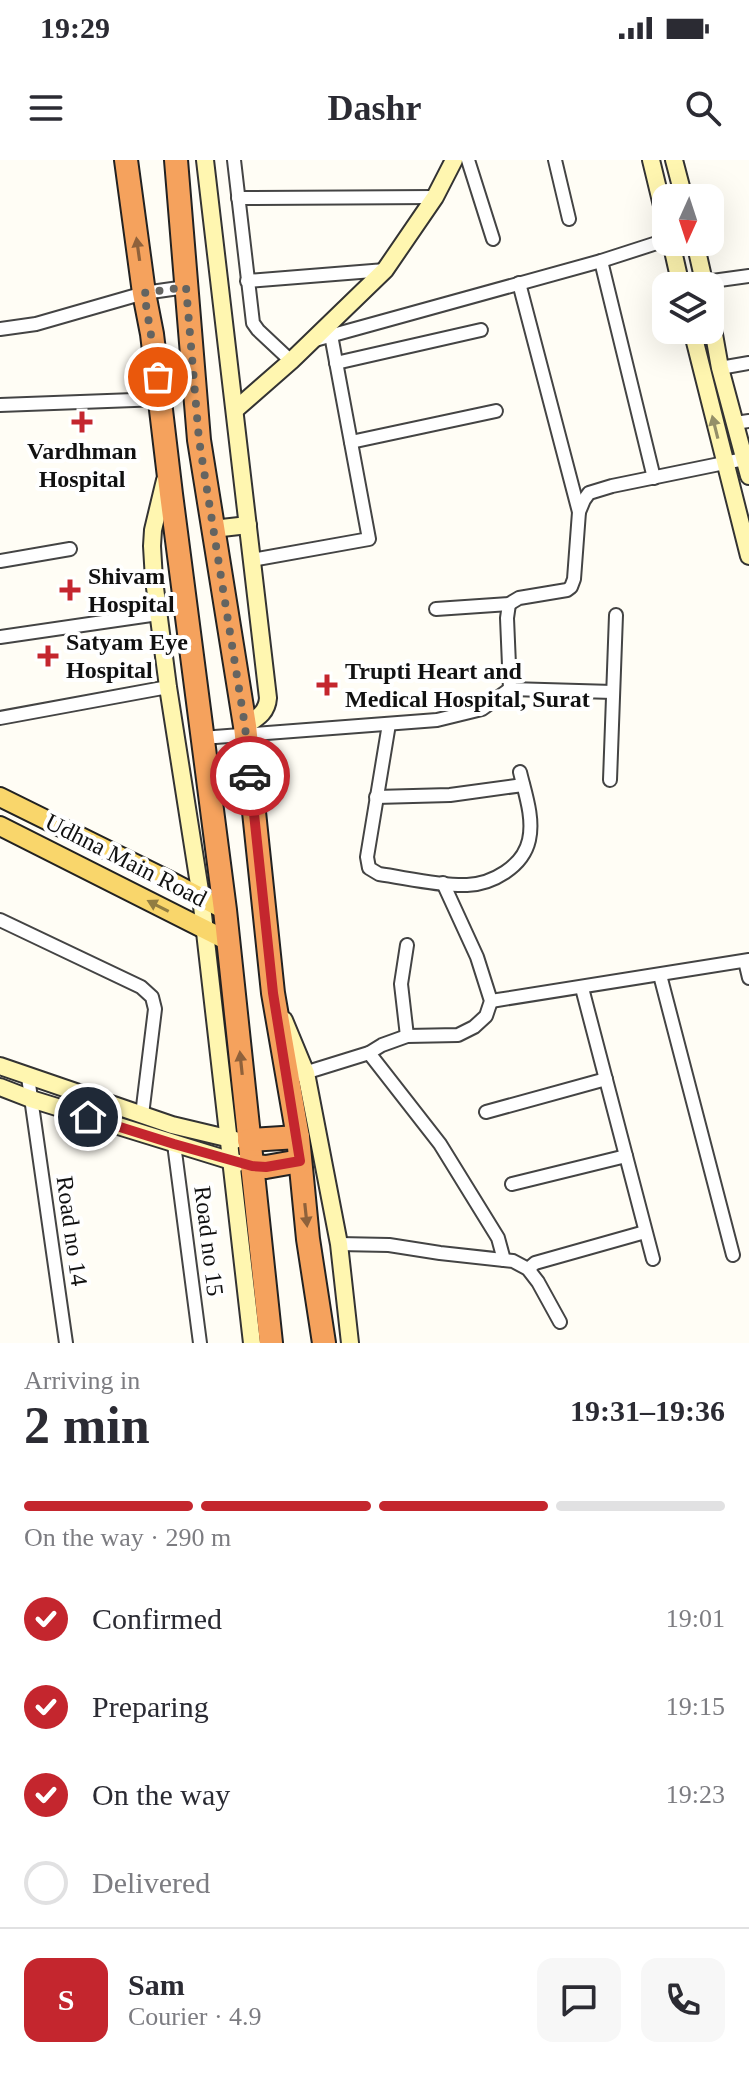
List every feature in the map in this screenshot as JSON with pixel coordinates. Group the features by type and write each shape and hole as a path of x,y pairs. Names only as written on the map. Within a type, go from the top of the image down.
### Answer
{"highway":[{"name":"Udhna Main Road","path":"126,160 161,399 225,910 238,1140 271,1343"},
{"path":"176,160 199,440 245,731 273,993 296,1075 298,1137 308,1239 324,1343"},
{"path":"238,1140 298,1137"},
{"path":"242,1164 266,1167 300,1161"}],"main road":[{"name":"Udhna Main Road","path":"0,797 225,910"},
{"name":"Udhna Main Road","path":"0,826 228,941"}],"street":[{"path":"205,160 268,698 265,711 245,731"},
{"path":"234,160 253,323 291,361"},
{"path":"555,160 569,219"},
{"path":"651,160 657,184"},
{"path":"674,160 680,184"},
{"path":"235,410 385,270 460,162"},
{"path":"460,162 493,239"},
{"path":"238,198 435,197"},
{"path":"313,340 652,246"},
{"path":"601,261 654,478"},
{"path":"247,281 385,270"},
{"path":"724,281 749,276"},
{"path":"519,283 579,512"},
{"path":"0,329 48,321 144,293 186,287"},
{"path":"336,363 481,330"},
{"path":"252,560 369,539 331,335"},
{"path":"695,344 749,556"},
{"path":"716,344 720,368 742,422 744,459 749,476"},
{"path":"720,368 749,363"},
{"path":"0,405 161,399"},
{"path":"351,442 496,411"},
{"path":"436,609 509,604 519,598 567,590 571,587 579,512 589,493 744,459"},
{"path":"0,1066 172,1125 238,1140 158,614 153,530 168,467"},
{"path":"213,529 248,525"},
{"path":"0,561 70,549"},
{"path":"509,604 510,689"},
{"path":"0,637 158,614"},
{"path":"610,780 616,615"},
{"path":"0,718 168,687"},
{"path":"202,738 245,731 437,720 482,709 510,689 613,692"},
{"path":"376,797 450,795 522,778 530,816 529,840 522,857 504,875 469,885 379,874 369,868 368,843 376,797 389,724"},
{"path":"350,1343 339,1244 296,1075 369,1053 407,1036 458,1035 486,1016 491,1001 477,957 443,883"},
{"path":"0,920 141,987 152,997 155,1009 142,1115"},
{"path":"407,945 401,984 407,1036"},
{"path":"491,1001 747,961 749,978"},
{"path":"660,975 733,1255"},
{"path":"582,988 653,1259"},
{"path":"369,1053 440,1144 498,1238 504,1260"},
{"name":"Road no 14","path":"28,1077 66,1343"},
{"path":"486,1112 606,1079"},
{"path":"0,1087 242,1164 252,1343"},
{"name":"Road no 15","path":"174,1144 200,1343"},
{"path":"512,1184 626,1156"},
{"path":"528,1269 535,1263 645,1232"},
{"path":"339,1244 389,1245 513,1261 528,1269 560,1322"}],"way so far":[{"path":"158,377 144,293 186,287 199,440 245,726 250,776"}],"place":[{"name":"Vardhman Hospital","path":"82,422"},
{"name":"Shivam Hospital","path":"70,590"},
{"name":"Satyam Eye Hospital","path":"48,656"},
{"name":"Trupti Heart and Medical Hospital, Surat","path":"327,685"}],"route":[{"path":"88,1117 252,1166 286,1165 300,1161 273,993 250,776"}]}
